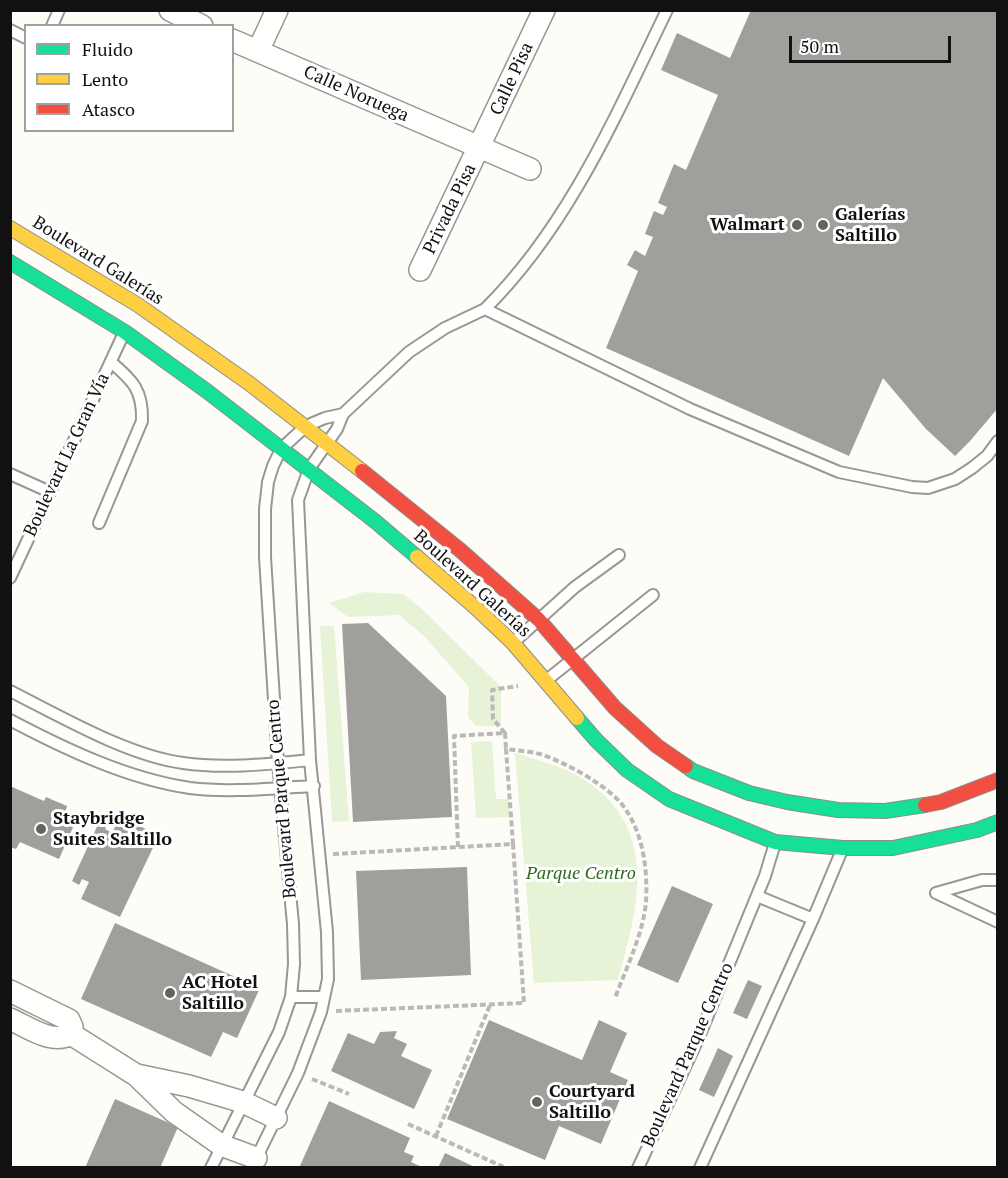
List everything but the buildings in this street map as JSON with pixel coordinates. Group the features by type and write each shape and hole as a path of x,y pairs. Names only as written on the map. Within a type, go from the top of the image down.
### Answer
{"street":[{"path":"170,10 198,24"},
{"path":"258,51 277,10"},
{"name":"Calle Pisa","path":"480,148 544,10"},
{"name":"Calle Noruega","path":"234,41 530,169"},
{"name":"Privada Pisa","path":"420,270 480,148"},
{"name":"Boulevard Galerías","path":"10,228 138,305 306,426 460,550 539,620 615,708 657,746 693,771 740,789 787,802 886,815 906,813 998,780"},
{"name":"Boulevard Galerías","path":"10,262 125,332 208,392 376,522 476,607 513,643 596,740 627,770 669,799 775,842 843,848 977,830 998,822"},
{"path":"596,740 593,728 599,715 615,708"},
{"path":"10,992 69,1020 72,1027 63,1036"},
{"path":"10,1019 63,1036 136,1075 174,1112 221,1145 254,1163"},
{"path":"136,1075 189,1086 243,1102 276,1118"}],"lane":[{"path":"53,24 59,10"},
{"path":"306,426 343,414 409,352 445,328 485,309 509,285 544,240 594,159 667,10"},
{"path":"10,30 24,37"},
{"path":"485,309 690,409 839,472 912,487 928,488 948,482 972,468 987,456 998,441"},
{"name":"Boulevard La Gran Vía","path":"10,578 125,332"},
{"path":"99,523 142,422 142,407 137,388 131,379 111,362"},
{"name":"Boulevard Parque Centro","path":"254,1163 298,1073 321,1012 328,979 327,932 310,760 298,500 309,469 328,444 343,414"},
{"name":"Boulevard Parque Centro","path":"211,1167 279,1032 291,997 294,964 292,924 278,763 265,557 265,509 268,482 273,466 282,449 306,426"},
{"path":"10,474 50,492"},
{"path":"513,643 574,587 619,555"},
{"path":"545,682 653,595"},
{"path":"10,691 88,730 150,756 182,763 214,765 310,760"},
{"path":"10,720 97,761 147,778 189,788 227,791 314,786"},
{"name":"Boulevard Parque Centro","path":"639,1167 699,1037 757,896 775,842"},
{"path":"700,1167 843,848"},
{"path":"998,880 982,880 936,893 998,922"},
{"path":"757,896 813,919"},
{"path":"291,997 324,997"}],"path":[{"path":"321,1012 524,1003 505,733 493,719 492,690"},
{"path":"458,847 454,736 505,733"},
{"path":"506,749 541,754 586,775 620,802 642,843 646,902 641,926 615,998"},
{"path":"320,855 513,844"},
{"path":"436,1136 490,1005"},
{"path":"298,1073 349,1094"},
{"path":"408,1124 506,1167"}],"green space":[{"path":"364,592 403,594 423,610 501,687 501,726 476,726 468,717 469,687 424,636 399,615 348,617 329,603"},
{"path":"320,626 334,626 349,821 332,822"},
{"name":"Parque Centro","path":"492,741 496,799 509,799 510,817 476,818 471,742"},
{"name":"Parque Centro","path":"515,753 555,766 583,779 613,805 627,827 635,850 636,901 618,980 534,983"}],"traffic: fast":[{"path":"10,262 125,332 208,392 376,522 417,557"},
{"path":"577,718 627,770 669,799 775,842 843,848 893,848 977,830 998,822"},
{"path":"686,766 693,771 749,793 787,802 838,810 885,811 925,805"}],"traffic: slow":[{"path":"10,228 138,305 250,384 362,471"},
{"path":"417,557 513,643 577,718"}],"traffic: jam":[{"path":"362,471 460,550 539,620 615,708 657,746 686,766"},
{"path":"925,805 941,802 998,780"}],"place":[{"name":"Walmart","path":"797,225"},
{"name":"Galerías Saltillo","path":"823,225"},
{"name":"Staybridge Suites Saltillo","path":"41,829"},
{"name":"AC Hotel Saltillo","path":"170,993"},
{"name":"Courtyard Saltillo","path":"537,1102"}]}
